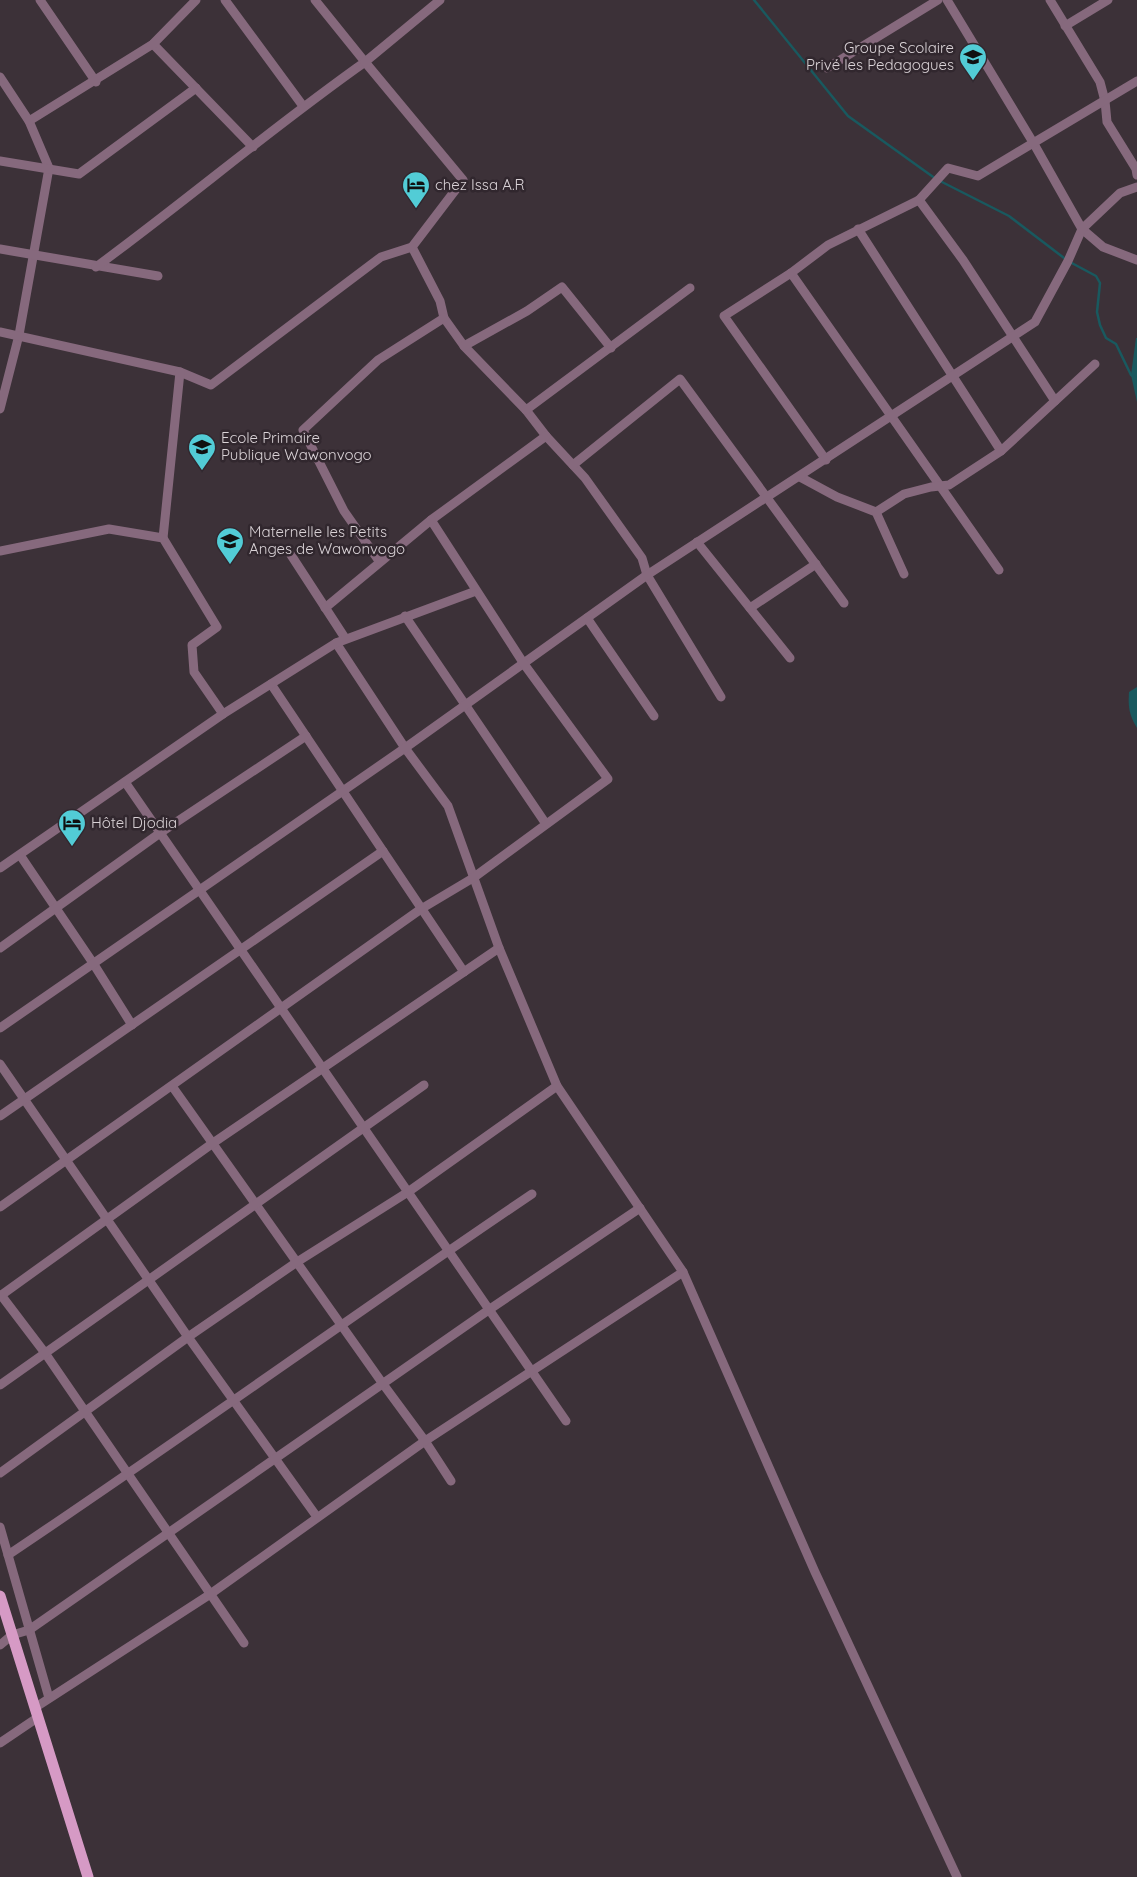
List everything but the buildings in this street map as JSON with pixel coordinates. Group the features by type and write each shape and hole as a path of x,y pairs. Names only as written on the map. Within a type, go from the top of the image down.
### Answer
{"main road":[{"path":"0,1596 88,1877"}],"street":[{"path":"40,0 96,82"},
{"path":"29,121 96,82 153,44 196,0"},
{"path":"225,0 303,106"},
{"path":"0,332 180,372 211,385 381,257 412,247 463,180 315,0"},
{"path":"96,267 253,148 303,106 365,62 440,0"},
{"path":"827,68 938,0"},
{"path":"947,0 1034,144 1082,229 1103,247 1137,260"},
{"path":"1050,0 1100,82 1105,101 1107,122 1137,174"},
{"path":"1065,26 1108,0"},
{"path":"153,44 253,148"},
{"path":"0,77 29,121 49,168 35,255 19,335 0,409"},
{"path":"826,460 724,316 791,273 828,245 918,200 948,168 978,176 1137,81"},
{"path":"0,161 79,174 196,88"},
{"path":"0,1028 405,748 647,575 800,477 1034,322 1068,261 1082,229 1120,193 1137,187"},
{"path":"918,200 962,260 1055,401"},
{"path":"858,229 1001,451"},
{"path":"412,247 440,301 444,318 464,346 526,410 546,436 585,478 642,558 647,575 720,697"},
{"path":"0,249 96,267 158,276"},
{"path":"791,273 890,418 999,570"},
{"path":"464,346 527,311 562,287 611,348"},
{"path":"526,410 690,288"},
{"path":"379,561 344,511 303,430 378,360 444,318"},
{"path":"876,512 904,494 939,485 948,485 1001,451 1095,364"},
{"path":"180,372 163,538 217,628 192,645 194,672 223,714"},
{"path":"573,465 680,379 844,603"},
{"path":"325,608 379,561 431,520 546,436"},
{"path":"800,477 836,498 876,512 904,574"},
{"path":"0,1207 282,1010 422,909 473,878 608,779 524,664 431,520"},
{"path":"0,551 109,529 163,538"},
{"path":"697,542 790,658"},
{"path":"291,556 345,638"},
{"path":"750,608 816,564"},
{"path":"0,868 223,714 336,643 345,638 476,591"},
{"path":"405,616 467,704 546,824"},
{"path":"587,618 654,716"},
{"path":"336,643 405,748 448,806 499,948 557,1086 683,1272 815,1572 958,1877"},
{"path":"271,684 464,972"},
{"path":"0,948 160,833 306,736"},
{"path":"125,782 566,1420"},
{"path":"0,1116 383,851"},
{"path":"20,855 93,963 132,1025"},
{"path":"244,1643 209,1595 170,1534 45,1353 1,1295 213,1143 499,948"},
{"path":"0,1064 188,1337 317,1516"},
{"path":"0,1384 424,1085"},
{"path":"172,1086 425,1441 451,1481"},
{"path":"0,1473 188,1337 297,1262 408,1192 557,1086"},
{"path":"8,1556 128,1474 340,1324 532,1194"},
{"path":"0,1645 12,1636 29,1630 170,1534 490,1309 640,1208"},
{"path":"0,1743 37,1713 49,1698 209,1595 317,1516 425,1441 683,1272"},
{"path":"0,1527 2,1541 49,1698"}],"water":[{"path":"1137,338 1137,402 1131,375"},
{"path":"1137,687 1137,728 1130,711 1129,692"}],"waterway":[{"path":"754,0 848,116 936,179"},
{"path":"940,181 1009,216 1068,261 1096,276 1100,283 1097,312 1100,325 1106,338 1116,344 1131,375 1137,379"}],"place":[{"name":"Groupe Scolaire Privé les Pedagogues","path":"973,81"},
{"name":"chez Issa A.R","path":"416,209"},
{"name":"Ecole Primaire Publique Wawonvogo","path":"202,471"},
{"name":"Maternelle les Petits Anges de Wawonvogo","path":"230,565"},
{"name":"Hôtel Djodia","path":"72,847"}]}
